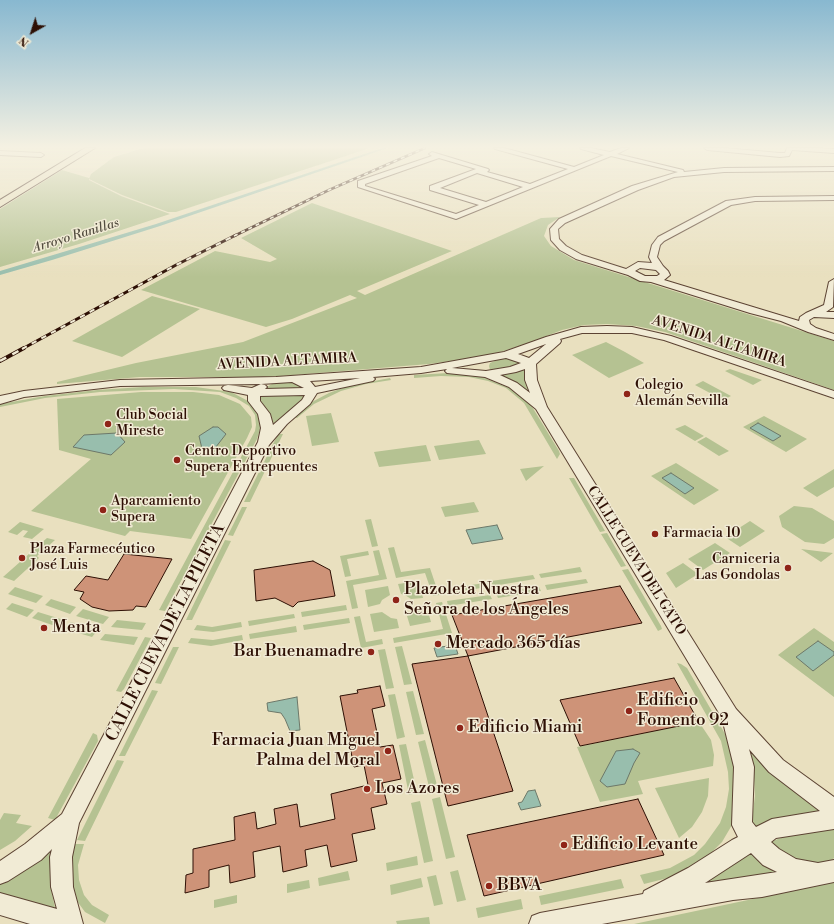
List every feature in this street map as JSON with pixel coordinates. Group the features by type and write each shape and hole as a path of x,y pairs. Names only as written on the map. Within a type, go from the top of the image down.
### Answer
{"main road":[{"path":"0,204 21,191"}],"street":[{"path":"375,191 456,217 521,191"},
{"path":"443,191 487,205"},
{"path":"627,191 562,221 554,229 555,240 563,248 579,257 600,264 635,268 649,265 662,271 674,281 715,300"},
{"path":"635,268 653,257 656,244 661,239 729,203 755,199 834,198"},
{"path":"653,257 662,271"},
{"path":"635,268 643,279 652,280 715,300 784,319 834,337"},
{"path":"652,280 659,279 662,271"},
{"path":"812,330 805,325 804,319 828,307 833,289"},
{"path":"753,311 785,315 812,314 834,316"},
{"name":"AVENIDA ALTAMIRA","path":"0,400 24,394 120,383 276,380 421,370 506,355 581,330 607,329 632,330 667,338 834,395"},
{"name":"AVENIDA ALTAMIRA","path":"421,370 486,374 512,370 530,363 544,350 570,334"},
{"path":"506,355 520,358 530,363 531,380 541,407"},
{"path":"491,358 484,362 483,367 486,374 513,385 541,407"},
{"name":"AVENIDA ALTAMIRA","path":"175,382 213,385 254,392 281,393 312,391 402,372"},
{"path":"263,444 282,421 306,402 312,391 307,384 294,379"},
{"path":"263,444 266,428 264,414 254,401 254,392 263,385 276,380"},
{"name":"CALLE CUEVA DEL GATO","path":"541,407 730,715"},
{"name":"CALLE CUEVA DE LA PILETA","path":"69,821 263,444"},
{"path":"730,715 776,766 834,809"},
{"path":"730,715 744,767 742,825 754,841 771,857 794,869 829,871"},
{"path":"641,905 696,876 739,847 754,841 772,829 834,819"},
{"path":"0,873 33,852 69,821"},
{"path":"69,821 61,857 62,887 72,924"},
{"path":"540,924 733,889 762,886 829,871"},
{"path":"0,904 69,924"}],"shaded area":[{"path":"28,191 111,191 170,214 79,244 0,267 0,209"},
{"path":"114,191 239,191 176,212 168,212"},
{"path":"312,203 452,251 357,291 365,295 541,218 560,217 548,225 544,236 551,246 574,260 834,341 834,390 665,332 636,326 607,324 584,325 562,330 526,344 490,355 429,364 269,377 140,377 57,384 57,382 136,363 243,342 357,298 350,295 292,319 266,327 141,290 215,251 270,262 277,259 241,238"},
{"path":"152,296 200,309 122,357 72,341"},
{"path":"606,342 644,363 609,378 572,355"},
{"path":"502,358 523,363 511,367 490,370 490,363"},
{"path":"528,367 534,395 495,375"},
{"path":"730,369 762,380 753,385 725,371"},
{"path":"448,373 482,377 514,390 531,405 559,451 560,454 557,459 524,403 506,388 488,381 469,377 441,376 414,378 414,375"},
{"path":"390,378 391,380 366,384 341,391 314,404 297,418 293,417 310,403 329,393 348,386"},
{"path":"703,381 731,396 723,400 695,385"},
{"path":"285,382 298,384 305,389 263,390 272,384"},
{"path":"143,387 196,387 231,392 250,402 259,413 261,426 257,439 165,611 159,610 255,431 255,415 249,406 236,398 220,392 174,389 100,392 45,398 0,407 0,404 45,396 97,390"},
{"name":"Centro Deportivo Supera Entrepuentes","path":"141,392 193,392 219,395 240,404 251,417 252,427 247,438 191,539 130,531 125,536 31,511 91,459 59,450 57,399"},
{"path":"305,394 303,400 288,412 273,428 269,413 259,396"},
{"path":"331,413 339,442 312,446 306,416"},
{"path":"764,416 807,439 786,452 743,427"},
{"path":"758,423 781,436 773,441 750,428"},
{"path":"685,425 704,436 695,441 675,429"},
{"path":"213,427 218,427 226,434 212,452 207,454 203,453 199,436"},
{"path":"117,433 125,442 111,455 73,447 84,435"},
{"path":"278,434 283,434 250,502 244,502"},
{"path":"706,437 729,451 719,456 697,442"},
{"path":"479,440 486,454 439,460 434,446"},
{"path":"426,445 431,461 379,467 374,452"},
{"path":"676,463 719,490 694,505 651,476"},
{"path":"544,466 526,481 520,469"},
{"path":"834,469 834,487 817,497 803,488"},
{"path":"671,473 694,488 685,494 662,478"},
{"path":"569,478 574,478 605,531 600,532"},
{"path":"474,502 479,512 445,517 441,507"},
{"path":"794,506 812,508 834,521 834,538 824,544 805,542 782,527 779,516"},
{"path":"242,507 247,507 233,536 228,535"},
{"path":"371,519 378,546 372,547 365,520"},
{"path":"750,521 765,531 740,547 725,537"},
{"path":"20,522 44,529 32,539 23,537 28,531 23,530 17,535 8,532"},
{"path":"497,525 503,539 472,544 466,530"},
{"path":"607,533 626,566 621,567 601,534"},
{"path":"47,538 55,540 37,556 39,558 14,581 3,577"},
{"path":"225,540 231,541 192,620 186,620"},
{"path":"715,543 730,553 703,570 688,559"},
{"path":"394,547 401,572 430,568 439,595 433,596 425,573 396,578 388,548"},
{"path":"801,549 833,553 821,562"},
{"path":"379,550 387,579 353,585 358,608 352,609 346,581 379,575 373,551"},
{"path":"368,551 369,555 347,559 351,576 345,577 340,556"},
{"path":"683,563 698,574 676,588 666,573"},
{"path":"580,567 582,572 541,578 539,574"},
{"path":"628,569 662,629 658,631 622,570"},
{"path":"533,575 535,579 493,586 491,581"},
{"path":"586,579 588,583 547,590 545,585"},
{"path":"419,581 423,598 411,599 401,594 398,584"},
{"path":"485,583 487,587 444,594 443,589"},
{"path":"388,586 390,595 382,600 380,604 368,607 365,590"},
{"path":"15,587 43,596 36,603 8,594"},
{"path":"539,587 541,591 498,598 496,593"},
{"path":"490,595 492,599 448,606 447,601"},
{"path":"51,599 76,607 70,614 45,605"},
{"path":"442,602 452,633 394,643 393,638 443,629 436,603"},
{"path":"12,603 34,610 27,617 6,609"},
{"path":"346,605 347,610 302,617 301,612"},
{"path":"426,605 431,622 410,626 407,616 411,614 414,607"},
{"path":"83,609 109,617 103,624 76,616"},
{"path":"38,612 64,620 58,627 32,618"},
{"path":"382,612 391,618 397,619 399,628 374,632 370,614"},
{"path":"294,614 295,618 249,626 248,621"},
{"path":"360,616 366,642 382,639 383,644 361,648 354,617"},
{"path":"349,618 350,623 304,630 303,625"},
{"path":"117,620 146,623 142,630 111,627"},
{"path":"71,622 97,631 92,637 65,629"},
{"path":"241,622 242,627 213,632 194,630 197,625 212,627"},
{"path":"296,626 297,632 250,639 249,634"},
{"path":"814,628 834,642 834,697 778,655"},
{"path":"105,634 138,637 134,645 100,640"},
{"path":"242,635 243,640 211,646 188,643 191,638 213,640"},
{"path":"145,637 151,638 124,689 121,692 116,691"},
{"path":"818,641 834,652 834,655 813,671 796,657"},
{"path":"455,645 458,654 437,657 434,648"},
{"path":"402,646 412,684 404,685 395,647"},
{"path":"173,647 179,647 161,684 155,683"},
{"path":"385,649 394,688 386,689 378,650"},
{"path":"677,663 687,668 728,739 736,762 735,814 732,825 722,842 702,862 676,876 644,884 640,875 670,868 694,855 705,844 720,823 726,807 729,789 728,772 721,741"},
{"path":"152,690 158,691 125,756 119,756"},
{"path":"413,691 424,734 416,735 406,692"},
{"path":"395,694 405,737 397,739 388,695"},
{"path":"297,697 300,730 290,731 281,713 268,711 267,703"},
{"path":"699,722 711,740 714,755 713,766 638,781 643,794 600,802 577,747"},
{"path":"93,733 97,735 98,741 55,820 48,818"},
{"path":"425,740 438,789 430,791 418,742"},
{"path":"406,744 417,793 409,795 399,745"},
{"path":"748,745 827,810 754,828 751,826 755,796 754,778"},
{"path":"633,749 640,753 625,784 607,787 600,781 616,751"},
{"path":"117,760 124,761 85,841 77,840"},
{"path":"709,778 708,796 702,812 692,827 679,838 655,788"},
{"path":"535,790 541,806 521,810 518,803 522,802 528,791"},
{"path":"440,797 455,857 446,859 432,799"},
{"path":"420,801 433,861 424,863 411,803"},
{"path":"4,813 21,815 16,823 32,826 15,841 0,850 0,820"},
{"path":"834,829 834,858 829,863 796,863 767,843 789,835"},
{"path":"75,844 84,844 78,865 79,880 84,895 92,905 109,915 105,923 85,912 77,901 70,885 71,856"},
{"path":"50,848 55,849 51,866 50,884 55,908 0,893 0,883"},
{"path":"753,849 778,871 778,874 699,887"},
{"path":"417,856 418,865 387,871 386,863"},
{"path":"458,870 466,900 457,902 450,872"},
{"path":"348,871 350,880 319,886 318,878"},
{"path":"436,875 443,904 434,906 427,877"},
{"path":"421,878 423,887 391,895 390,885"},
{"path":"621,879 624,888 541,905 539,896"},
{"path":"309,880 310,888 287,893 287,884"},
{"path":"834,882 834,924 634,924 767,896"},
{"path":"237,895 237,903 214,908 214,900"},
{"path":"521,899 523,909 478,918 476,908"},
{"path":"429,917 430,924 397,924 396,921"}],"building":[{"path":"124,554 172,559 146,607 136,606 133,610 109,611 92,607 80,599 84,592 74,590 86,576 108,580"},
{"path":"313,561 330,570 335,596 298,602 293,607 275,598 256,601 254,570"},
{"path":"620,586 642,623 468,656 452,615"},
{"name":"Edificio Miami","path":"468,656 513,791 448,806 412,664"},
{"name":"Edificio Fomento 92","path":"674,678 699,722 580,746 560,700"},
{"name":"Los Azores","path":"380,686 385,706 372,709 380,747 393,745 401,779 382,783 387,804 371,808 375,829 352,834 357,861 331,867 327,845 305,850 307,866 283,872 280,846 253,852 255,877 230,883 229,865 209,870 209,887 185,893 186,875 193,873 193,849 235,840 234,817 255,812 257,829 276,824 274,809 297,804 300,827 335,819 331,794 368,785 364,765 354,767 340,696 358,693 357,690"},
{"name":"Edificio Levante","path":"638,799 664,855 484,896 467,835"}],"waterway":[{"name":"Arroyo Ranillas","path":"0,273 158,225 258,191"}],"railway":[{"path":"234,236 327,191"},
{"path":"22,349 176,265 234,236"},
{"path":"0,361 24,348"}],"place":[{"name":"Colegio Alemán Sevilla","path":"627,394"},
{"name":"Club Social Mireste","path":"108,424"},
{"name":"Centro Deportivo Supera Entrepuentes","path":"177,460"},
{"name":"Aparcamiento Supera","path":"103,510"},
{"name":"Farmacia 10","path":"655,534"},
{"name":"Plaza Farmecéutico José Luis","path":"22,558"},
{"name":"Carniceria Las Gondolas","path":"788,568"},
{"name":"Plazoleta Nuestra Señora de los Ángeles","path":"396,600"},
{"name":"Menta","path":"44,628"},
{"name":"Mercado 365 días","path":"438,644"},
{"name":"Bar Buenamadre","path":"371,652"},
{"name":"Edificio Fomento 92","path":"629,711"},
{"name":"Edificio Miami","path":"460,728"},
{"name":"Farmacia Juan Miguel Palma del Moral","path":"388,751"},
{"name":"Los Azores","path":"367,789"},
{"name":"Edificio Levante","path":"564,845"},
{"name":"BBVA","path":"489,886"}]}
